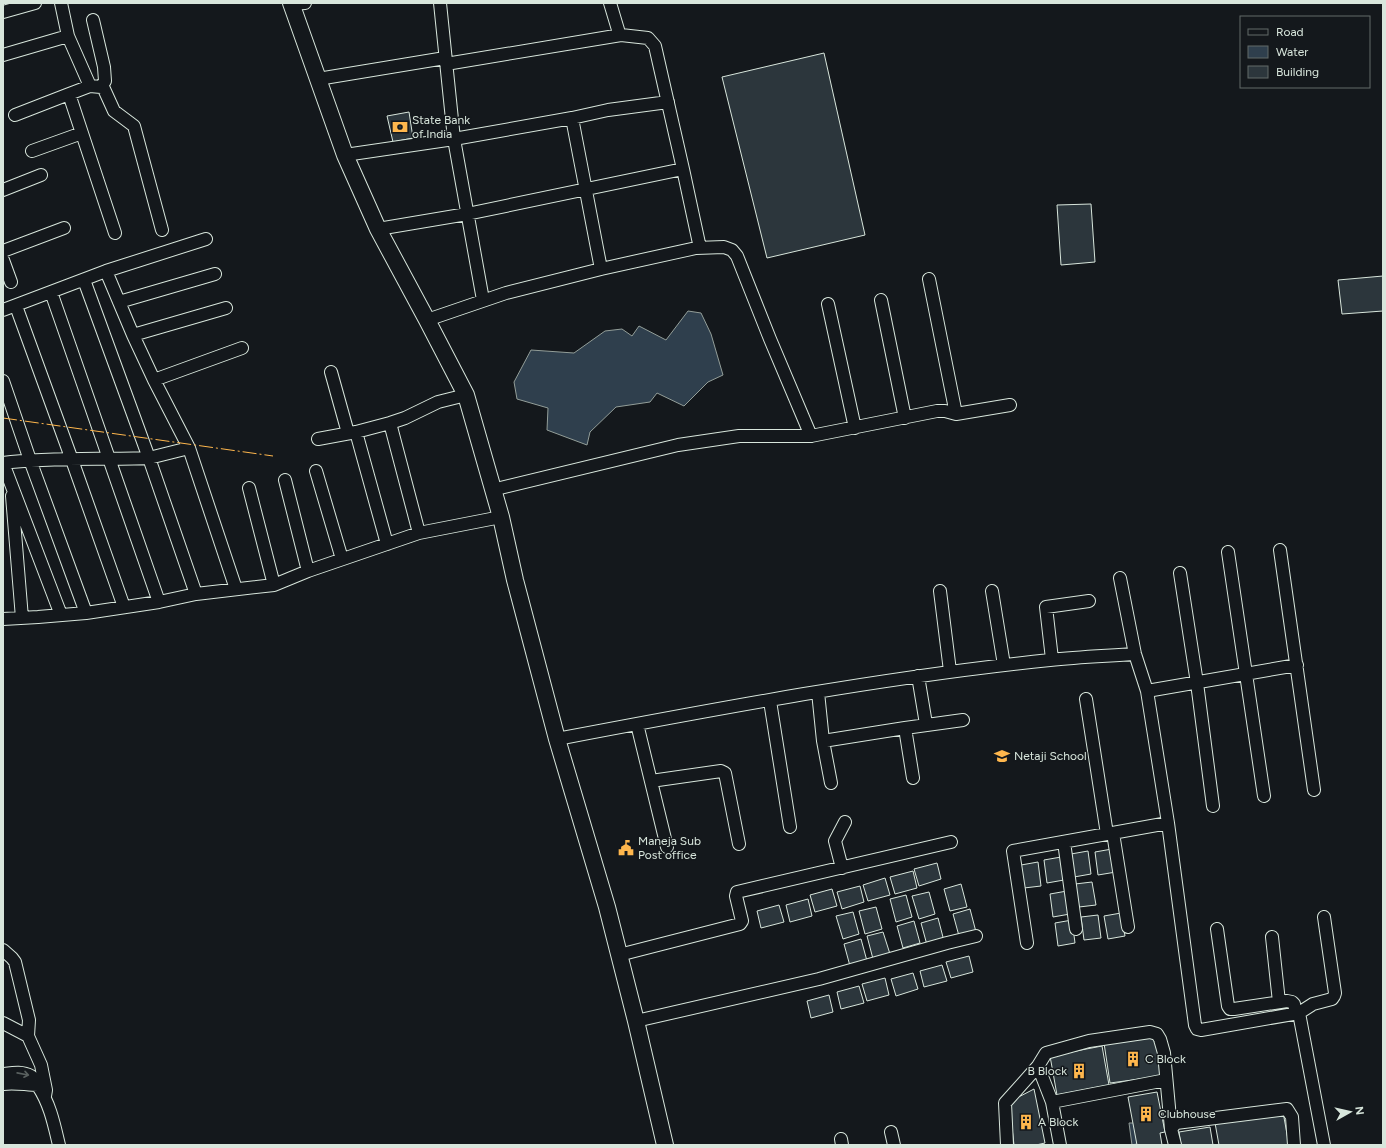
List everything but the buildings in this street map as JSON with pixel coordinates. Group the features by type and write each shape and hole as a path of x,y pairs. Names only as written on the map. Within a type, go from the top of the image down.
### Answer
{"street":[{"path":"3,12 35,3"},
{"path":"61,3 68,36 96,86 104,89 114,111 134,126 162,230"},
{"path":"440,3 454,139 483,300"},
{"path":"610,3 619,33 622,35"},
{"path":"295,4 318,79 345,155 378,229 466,395 492,490 501,517 515,580 557,739 607,907 665,1145"},
{"path":"14,115 69,94 96,86 105,81 104,67 93,20"},
{"path":"318,79 622,35 648,38 655,46 700,248"},
{"path":"3,55 68,36"},
{"path":"69,94 115,233"},
{"path":"345,155 454,139 608,110 668,102"},
{"path":"572,118 601,269"},
{"path":"32,151 82,133"},
{"path":"378,229 467,214 683,169"},
{"path":"3,190 41,176"},
{"path":"3,251 64,228"},
{"path":"3,310 106,271 206,239"},
{"path":"427,320 506,293 601,269 700,248 724,247 732,250 737,256 811,436"},
{"path":"3,260 11,282"},
{"path":"106,271 133,335 188,448 236,589"},
{"path":"119,302 215,274"},
{"path":"929,279 956,414"},
{"path":"84,280 149,458 196,594"},
{"path":"52,292 159,602"},
{"path":"881,300 905,418"},
{"path":"828,304 855,428"},
{"path":"16,306 124,607"},
{"path":"133,335 226,308"},
{"path":"154,380 242,348"},
{"path":"331,372 352,432 387,544"},
{"path":"3,382 86,612"},
{"path":"318,439 390,423 405,418 438,402 466,395"},
{"path":"492,490 678,445 739,436 811,436 937,411 945,411 956,414 1010,405"},
{"path":"390,423 419,533"},
{"path":"61,615 3,463 30,460 109,460 149,458 188,448"},
{"path":"316,471 342,559"},
{"path":"285,480 308,571"},
{"path":"10,482 22,618"},
{"path":"249,488 274,585"},
{"path":"3,619 86,612 159,602 196,594 274,585 308,571 419,533 501,517"},
{"path":"1280,550 1314,790"},
{"path":"1228,552 1264,796"},
{"path":"1180,573 1212,806"},
{"path":"1120,578 1135,654 1147,691 1168,823 1195,1025 1197,1029 1201,1030 1297,1013 1308,1006 1332,999 1335,993 1324,917"},
{"path":"940,590 950,672"},
{"path":"992,591 1004,665"},
{"path":"1052,659 1046,607 1089,601"},
{"path":"557,739 818,692 918,676 1052,659 1135,654"},
{"path":"1147,691 1296,665"},
{"path":"918,676 926,724"},
{"path":"818,692 823,741 832,783"},
{"path":"1086,699 1128,927"},
{"path":"770,701 790,827"},
{"path":"823,741 926,724 963,720"},
{"path":"637,724 666,847"},
{"path":"905,728 913,778"},
{"path":"651,781 723,771 725,773 738,844"},
{"path":"842,868 835,841 845,822"},
{"path":"1027,943 1013,851 1168,823"},
{"path":"619,954 740,924 742,921 736,896 737,892 951,842"},
{"path":"1064,842 1076,929"},
{"path":"1217,929 1228,1006 1230,1009 1287,1001 1294,1004 1324,1145"},
{"path":"636,1022 819,979 976,936"},
{"path":"1272,937 1279,1002"},
{"path":"3,950 15,962 29,1020 28,1036 41,1065 46,1090 45,1096"},
{"path":"3,1023 28,1036"},
{"path":"1007,1145 1005,1103 1038,1066 1046,1053 1089,1041 1150,1032 1157,1034 1164,1053 1171,1129 1175,1145"},
{"path":"1038,1066 1052,1102 1060,1145"},
{"path":"3,1074 24,1073 33,1077 45,1096 49,1106 59,1145"},
{"path":"1052,1102 1166,1080"},
{"path":"3,1084 12,1083 38,1085"},
{"path":"1171,1129 1176,1123 1287,1109 1292,1117 1294,1145"},
{"path":"891,1132 894,1145"}],"water":[{"path":"688,311 701,313 711,334 723,375 708,382 684,406 657,393 650,402 616,407 590,432 587,445 547,430 548,408 517,399 514,382 531,350 574,353 605,331 622,329 632,336 639,326 666,340"},
{"path":"1129,1123 1134,1123 1145,1142 1132,1145"}],"power":[{"path":"3,418 273,456"}],"place":[{"name":"State Bank of India","path":"400,127"},
{"name":"Netaji School","path":"1002,756"},
{"name":"Maneja Sub Post office","path":"626,848"},
{"name":"C Block","path":"1133,1059"},
{"name":"B Block","path":"1079,1071"},
{"name":"Clubhouse","path":"1146,1114"},
{"name":"A Block","path":"1026,1122"}]}
